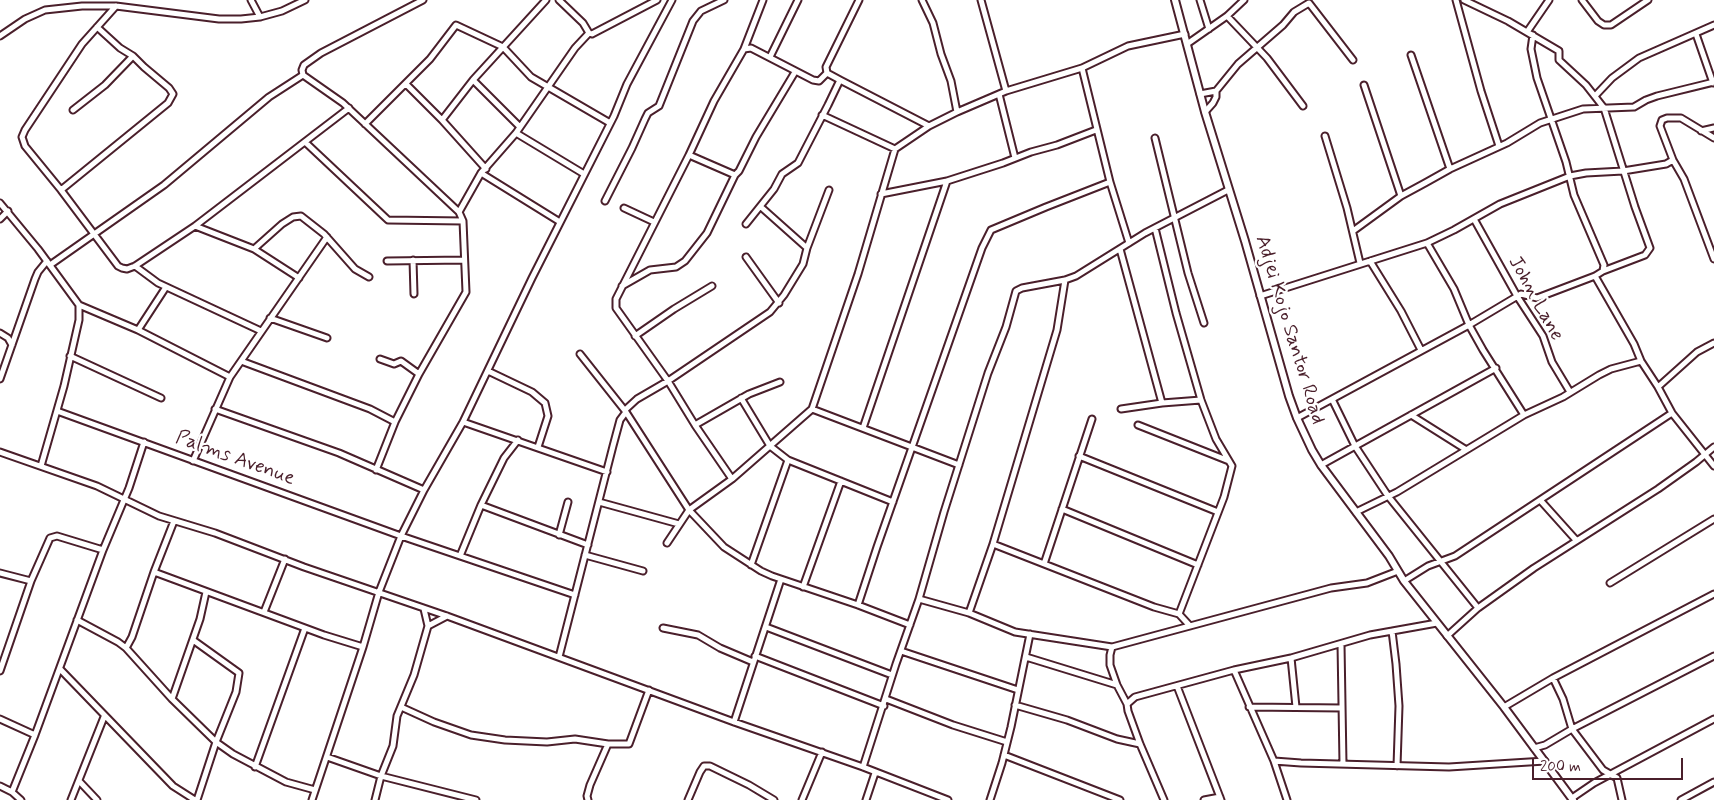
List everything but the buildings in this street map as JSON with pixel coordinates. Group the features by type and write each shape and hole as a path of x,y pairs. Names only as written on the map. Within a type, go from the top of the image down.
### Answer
{"street":[{"path":"251,0 260,17"},
{"path":"0,36 25,19 45,10 82,6 116,6 219,19 241,19 260,17 282,11 306,0"},
{"path":"376,470 395,422 419,374 466,292 463,221 459,212 348,108 303,75 302,70 304,66 321,54 423,0"},
{"path":"442,120 473,80 546,0"},
{"path":"559,0 583,23 588,33"},
{"path":"588,33 592,34 657,0"},
{"path":"312,800 379,592 402,536 424,490 463,422 627,84 672,0"},
{"path":"605,201 648,113 659,106 693,21 701,10 724,0"},
{"path":"732,479 668,381 616,308 616,299 689,156 714,101 744,49 763,0"},
{"path":"770,57 798,0"},
{"path":"827,74 827,63 860,0"},
{"path":"922,0 933,22 941,54 951,80 957,112"},
{"path":"981,0 1006,91"},
{"name":"Adjei Kojo Santor Road","path":"1175,0 1205,112 1297,418 1321,465 1389,556 1404,581 1504,707 1572,799"},
{"path":"1200,0 1209,29"},
{"path":"1187,44 1227,16 1244,0"},
{"path":"1456,0 1481,91 1499,146"},
{"path":"1297,418 1469,325 1517,296 1524,294 1537,298 1645,255 1650,248 1623,171 1604,108 1595,96 1559,60 1559,51 1534,35 1464,0"},
{"path":"1527,32 1549,0"},
{"path":"1582,0 1598,20 1610,25 1646,0"},
{"path":"1205,112 1213,103 1216,91 1231,72 1256,47 1283,25 1294,12 1311,2 1353,60"},
{"path":"116,6 82,44 22,137 25,146 61,190 118,266 127,269 135,266 195,226 348,108"},
{"path":"1227,16 1273,65 1303,106"},
{"path":"365,124 430,60 456,25 503,47 531,77 610,122"},
{"path":"1595,96 1612,78 1639,58 1714,25"},
{"path":"61,190 168,103 173,94 169,88 133,56 120,48 97,27"},
{"path":"459,212 484,171 516,133 566,59 588,33"},
{"path":"667,543 689,510 732,479 812,409 858,274 895,149 913,135 929,126 1006,91 1082,68 1128,46 1185,34"},
{"path":"1353,231 1401,196 1450,169 1507,143 1534,126 1571,112 1634,107 1657,96 1714,82 1696,34"},
{"path":"1534,35 1531,49 1536,78 1561,148 1574,195 1604,265 1603,271"},
{"path":"744,49 751,48 813,80 819,81 827,74"},
{"path":"1411,55 1450,169"},
{"path":"73,110 105,85 133,56"},
{"path":"1082,68 1110,182 1129,242"},
{"path":"622,287 650,270 676,267 686,261 707,233 735,175 796,72"},
{"path":"827,74 929,126"},
{"path":"0,379 38,272 164,185 270,97 303,75"},
{"path":"473,80 520,127"},
{"path":"746,224 774,189 782,174 798,163 840,80"},
{"path":"406,84 442,120 484,171 560,222"},
{"path":"1364,86 1401,196"},
{"path":"1200,94 1216,91"},
{"path":"1000,94 1015,158"},
{"path":"822,115 895,149"},
{"path":"1714,138 1681,118 1667,118 1662,120 1660,126 1673,160 1684,179 1714,259"},
{"path":"1701,131 1714,128"},
{"path":"881,194 946,181 1096,130"},
{"path":"516,133 584,174"},
{"path":"1324,136 1353,231 1360,263"},
{"path":"1156,138 1188,273 1204,323"},
{"path":"305,142 388,220 463,221"},
{"path":"689,156 735,175"},
{"path":"1260,296 1427,243 1474,220 1500,204 1570,176 1623,171 1666,164 1673,160"},
{"path":"863,428 946,181"},
{"path":"858,605 982,248 990,230 1110,182"},
{"path":"559,657 618,428 626,412 625,410 637,399 668,381 770,312 779,302 803,264 807,248 829,190"},
{"path":"863,767 884,706 892,675 920,599 929,562 959,465 988,373 1006,327 1016,290 1076,276 1129,242 1228,190"},
{"path":"0,203 49,263 79,305 138,330 230,377"},
{"path":"761,207 807,248"},
{"path":"624,208 654,222"},
{"path":"0,219 8,211"},
{"path":"254,249 282,224 297,216 301,216 327,237 355,269 369,277"},
{"name":"John Lane","path":"1474,220 1517,296 1543,336 1552,362 1570,392"},
{"path":"195,226 254,249 299,278"},
{"path":"1156,228 1176,313 1201,400 1216,439 1230,461 1232,469 1218,512 1179,614"},
{"path":"193,461 230,377 327,237"},
{"path":"1427,243 1454,289 1469,325 1524,415"},
{"path":"1120,249 1162,402"},
{"path":"746,257 779,302"},
{"path":"413,260 414,294"},
{"path":"387,261 464,260"},
{"path":"1370,261 1401,311 1421,350"},
{"path":"135,266 158,282 261,331"},
{"path":"1595,276 1634,344 1641,361 1672,413 1714,466"},
{"path":"969,613 993,544 1057,330 1065,280"},
{"path":"138,330 166,286"},
{"path":"635,336 712,286"},
{"path":"41,466 70,356 78,320 79,305"},
{"path":"270,318 326,338"},
{"path":"0,333 8,338 12,345"},
{"path":"1658,387 1697,352 1714,343"},
{"path":"580,354 626,412 689,510 724,547 751,565 781,579 910,625"},
{"path":"70,356 161,398"},
{"path":"380,359 394,364 401,361 419,374"},
{"path":"241,361 370,409 395,422"},
{"path":"1356,512 1388,496 1465,449 1584,383 1611,369 1641,361"},
{"path":"1321,465 1496,368"},
{"path":"488,370 532,392 544,403 548,416 538,447"},
{"path":"695,424 741,398 780,382"},
{"path":"741,398 770,446 788,460 893,502"},
{"path":"1332,399 1355,446 1388,496 1478,608"},
{"path":"1121,409 1162,402 1201,400"},
{"path":"215,409 339,453 424,490"},
{"path":"812,409 959,465"},
{"name":"Palms Avenue","path":"57,411 402,536 575,595"},
{"path":"1404,581 1440,560 1455,556 1672,413"},
{"path":"1411,415 1465,449"},
{"path":"1044,564 1092,419"},
{"path":"463,422 607,472"},
{"path":"1138,425 1230,461"},
{"path":"460,556 481,505 504,458 518,440"},
{"path":"12,792 36,734 144,442"},
{"path":"1447,636 1478,608 1576,540 1658,489 1714,447"},
{"path":"0,452 97,486 124,500 174,521 215,533 447,616 734,722 863,767 948,800"},
{"path":"1079,456 1218,512"},
{"path":"751,565 788,460"},
{"path":"803,586 841,481"},
{"path":"1541,500 1576,540"},
{"path":"559,535 568,502"},
{"path":"599,502 679,524"},
{"path":"481,505 588,545"},
{"path":"1062,509 1198,565"},
{"path":"1610,583 1714,519"},
{"path":"126,648 132,637 174,521"},
{"path":"0,671 31,581 47,543 52,536 103,550"},
{"path":"993,544 1154,607 1179,614 1190,626"},
{"path":"585,555 643,571"},
{"path":"264,612 285,559"},
{"path":"920,599 969,613 1015,632 1112,647 1331,588 1367,583 1398,571"},
{"path":"154,572 305,628 363,646"},
{"path":"0,573 31,581"},
{"path":"734,722 781,579"},
{"path":"172,699 193,640 206,592"},
{"path":"1504,707 1554,678 1714,594"},
{"path":"375,800 381,776 393,746 396,722 414,675 428,626 424,609"},
{"path":"428,626 447,616"},
{"path":"77,620 126,648 172,699 216,742 255,767 286,782 315,790"},
{"path":"1127,704 1135,697 1234,670 1291,658 1392,631 1437,623"},
{"path":"766,627 892,675"},
{"path":"255,767 305,628"},
{"path":"663,628 698,635 720,648 884,706"},
{"path":"1392,631 1399,706 1397,766"},
{"path":"990,800 1004,755 1030,634"},
{"path":"60,669 104,717 173,786 196,800 236,692 239,673 193,640"},
{"path":"1341,644 1343,764"},
{"path":"1112,647 1110,665 1164,800"},
{"path":"901,651 1018,690"},
{"path":"1534,748 1546,745 1714,656"},
{"path":"1026,657 1117,685"},
{"path":"1291,658 1296,707"},
{"path":"1234,670 1274,761 1287,800"},
{"path":"1554,678 1563,699 1572,730 1603,770 1617,778 1622,800"},
{"path":"1177,686 1220,798 1204,800"},
{"path":"401,707 434,722 472,735 505,740 547,742 575,739 608,744 629,744 649,690"},
{"path":"886,699 953,725 1007,742"},
{"path":"1015,705 1067,720 1117,739 1140,744"},
{"path":"1249,707 1342,708"},
{"path":"71,800 80,782 104,717"},
{"path":"0,719 36,734"},
{"path":"1572,799 1610,774 1714,719"},
{"path":"588,800 587,796 590,785 608,744"},
{"path":"802,800 822,752"},
{"path":"1004,755 1120,800"},
{"path":"327,757 381,776 476,800"},
{"path":"1274,761 1449,767 1545,761"},
{"path":"688,800 700,772 704,766 710,766 749,785 774,800"},
{"path":"866,800 875,773"},
{"path":"80,782 97,800"},
{"path":"1681,800 1714,782"},
{"path":"0,786 12,792 21,800"}]}
